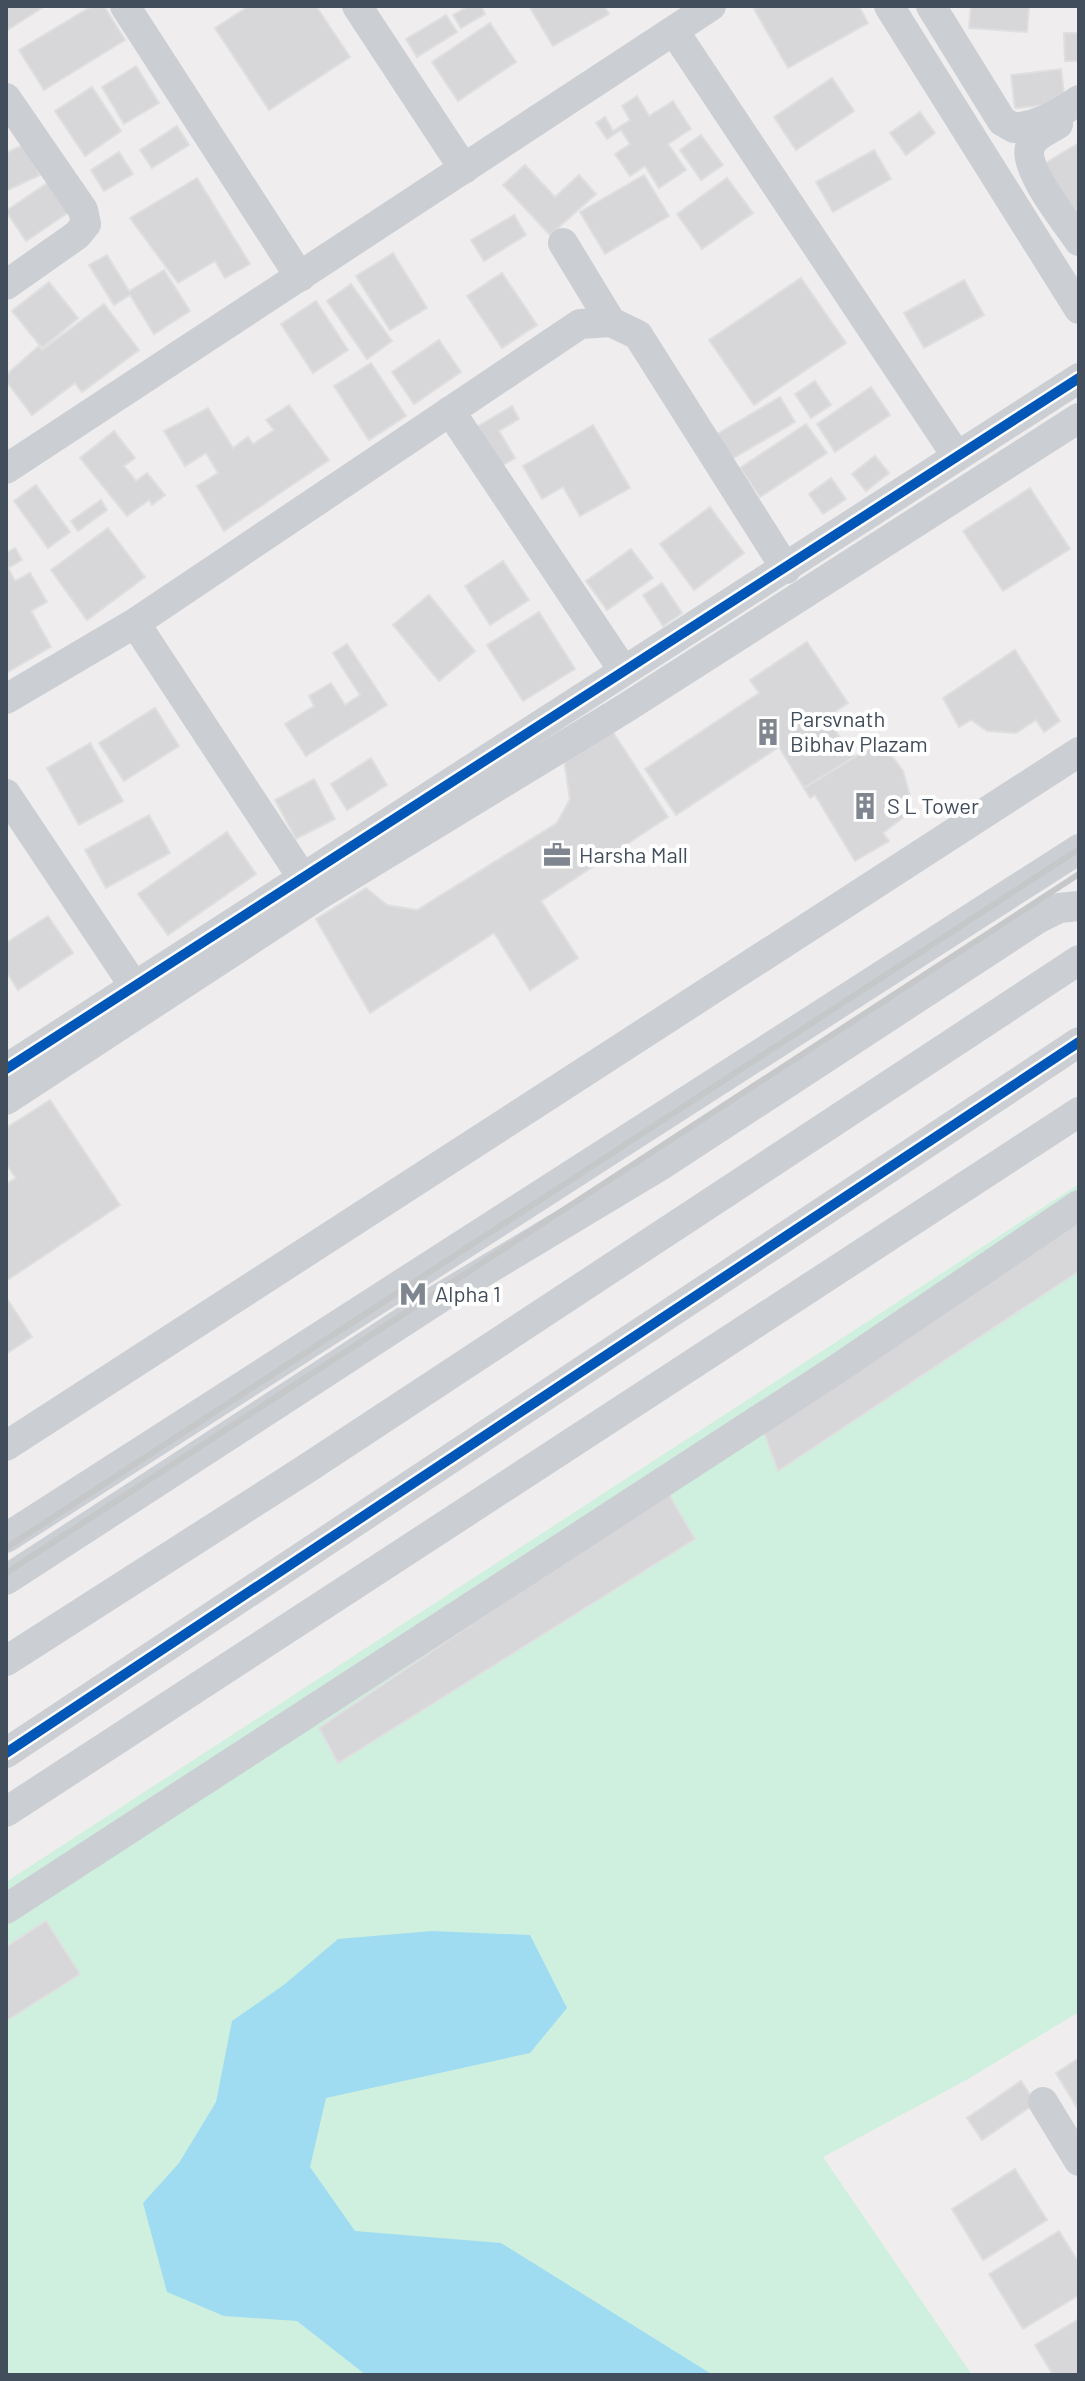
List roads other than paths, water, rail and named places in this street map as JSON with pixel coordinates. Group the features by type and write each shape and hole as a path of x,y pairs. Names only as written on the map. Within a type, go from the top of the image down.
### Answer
{"street":[{"path":"125,6 300,277"},
{"path":"6,469 711,6"},
{"path":"889,6 1079,309"},
{"path":"931,6 1002,121 1014,128 1032,126 1057,116 1079,100"},
{"path":"363,8 464,169"},
{"path":"674,31 956,455"},
{"path":"1079,111 1034,139 1029,149 1043,188 1079,241"},
{"path":"6,285 77,235 86,224 83,210 10,114"},
{"path":"563,243 611,322"},
{"path":"6,699 135,623 580,324 611,322 638,335 786,569"},
{"path":"6,1069 304,880 623,670 786,569 956,455 1079,378"},
{"path":"450,411 623,670"},
{"path":"6,1100 279,920 624,709 1079,418"},
{"path":"135,623 304,880"},
{"path":"6,1446 1079,752"},
{"path":"6,794 134,986"},
{"path":"6,1538 1079,849"},
{"path":"6,1580 440,1298 660,1166 1039,918 1059,908 1079,906"},
{"path":"6,1661 319,1461 1079,960"},
{"path":"6,1753 1079,1042"},
{"path":"6,1812 1079,1112"},
{"path":"6,1909 834,1371 1079,1205"},
{"path":"1043,2102 1079,2161"}],"water":[{"path":"432,1931 530,1935 567,2008 530,2053 326,2098 310,2167 355,2231 501,2243 713,2375 366,2375 297,2321 224,2316 167,2292 143,2203 179,2163 216,2102 232,2021 285,1984 338,1939"}],"railway":[{"path":"6,1548 1079,849"},
{"path":"6,1573 1079,874"}],"place":[{"name":"Parsvnath Bibhav Plazam","path":"768,732"},
{"name":"S L Tower","path":"865,806"},
{"name":"Harsha Mall","path":"557,855"},
{"name":"Alpha 1","path":"413,1294"}]}
